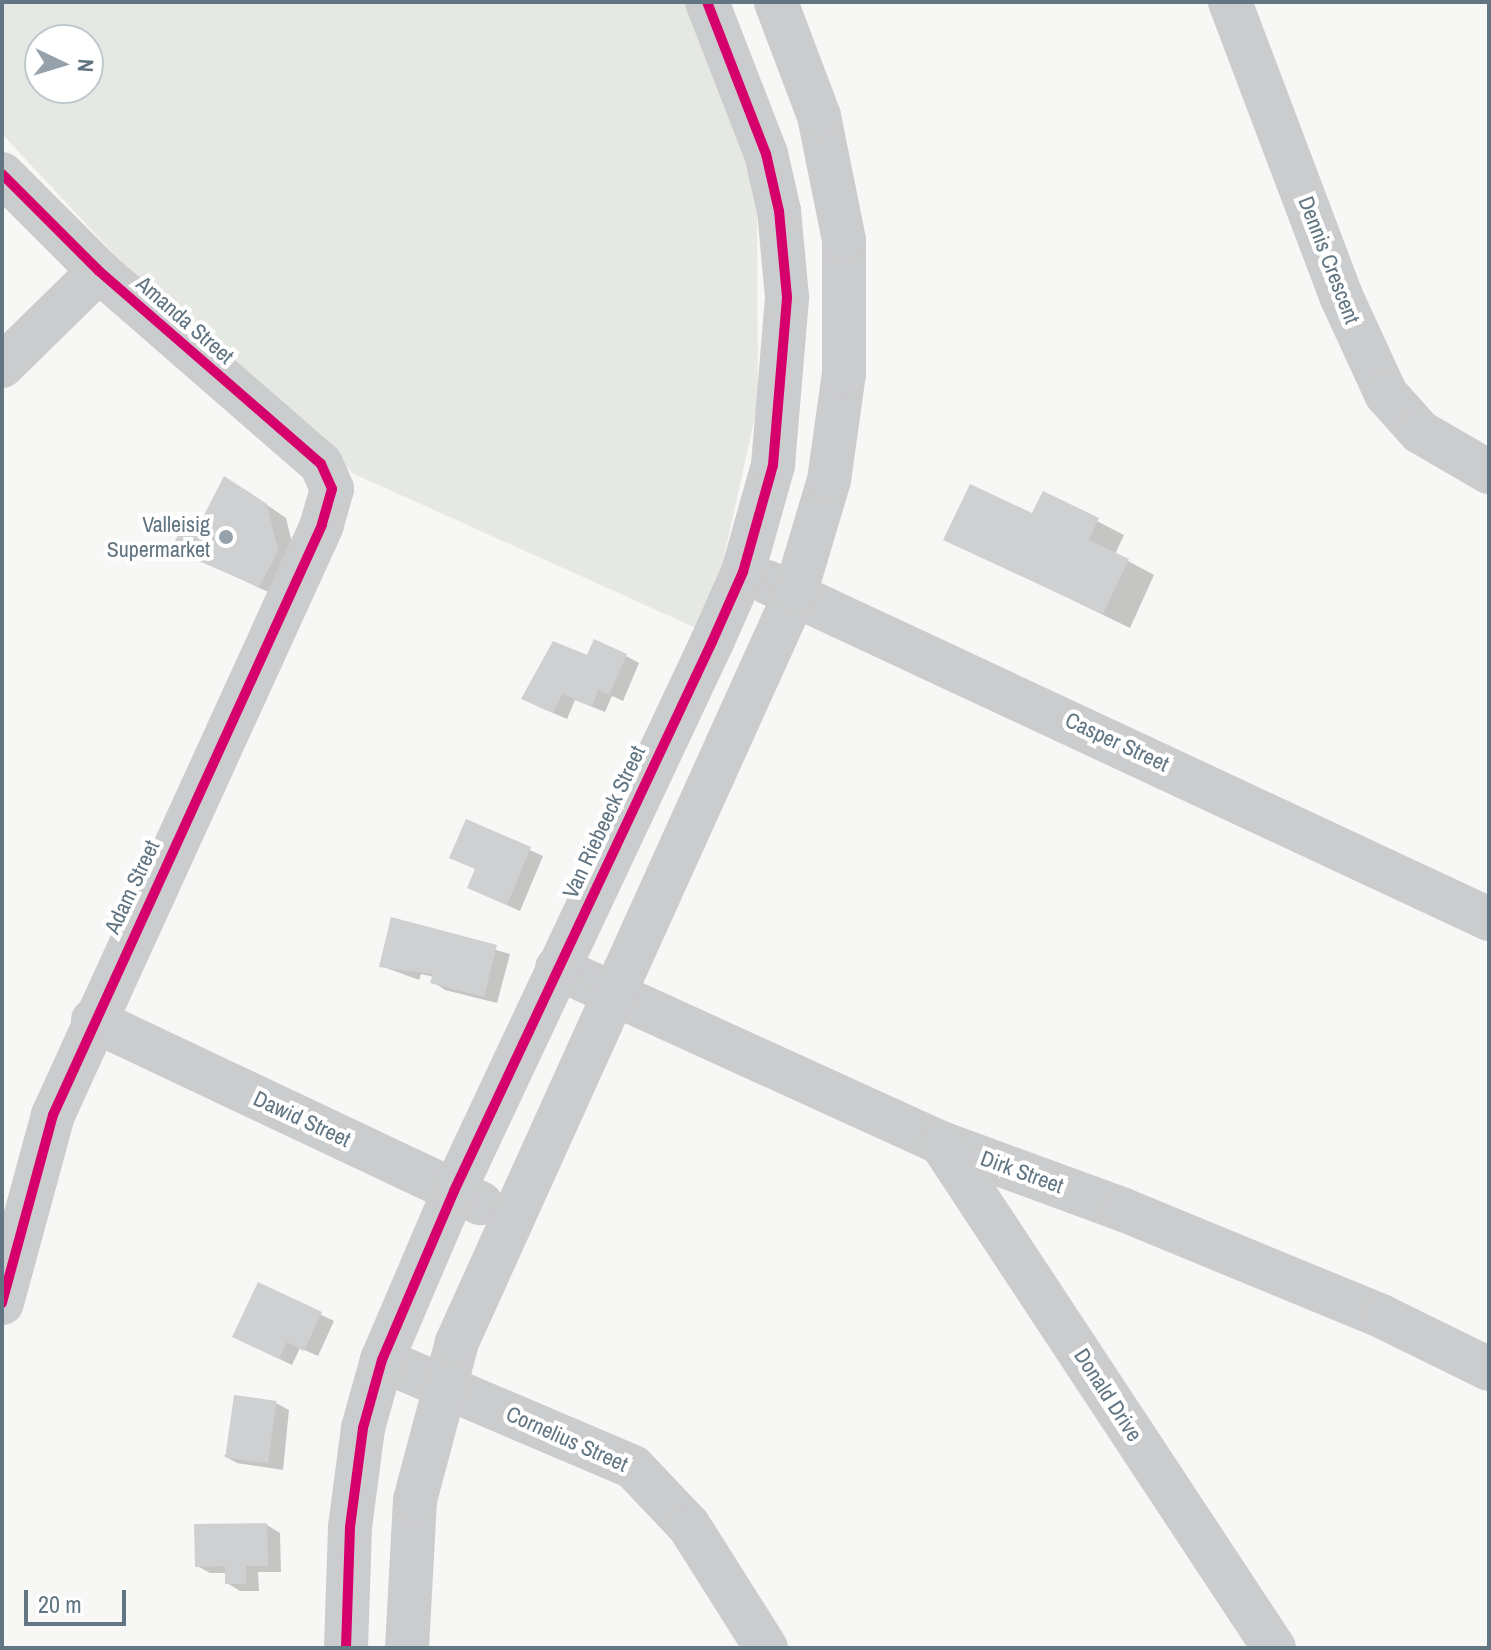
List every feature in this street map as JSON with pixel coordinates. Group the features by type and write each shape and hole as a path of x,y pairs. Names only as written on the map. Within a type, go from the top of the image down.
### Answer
{"street":[{"name":"Van Riebeeck Street","path":"346,1648 350,1527 363,1428 382,1360 454,1191 743,572 773,465 785,362 786,284 772,175 707,2"},
{"path":"407,1648 415,1500 443,1386 511,1217 616,993 795,594 817,529 837,434 846,275 829,156 776,2"},
{"name":"Dennis Crescent","path":"1230,2 1341,296 1386,394 1420,432 1489,472"},
{"name":"Amanda Street","path":"2,174 99,271 321,464 332,499"},
{"path":"2,366 99,271"},
{"name":"Adam Street","path":"2,1303 37,1163 93,1020 332,499"},
{"name":"Casper Street","path":"743,572 1489,919"},
{"name":"Dirk Street","path":"557,968 941,1143 1196,1239 1383,1317 1489,1369"},
{"name":"Dawid Street","path":"93,1020 511,1217"},
{"name":"Donald Drive","path":"941,1143 1274,1648"},
{"name":"Cornelius Street","path":"382,1360 641,1473 689,1526 766,1648"}],"shaded area":[{"path":"9,2 684,2 757,190 758,403 722,566 696,628 354,474 114,254 2,134 2,4"}],"building":[{"name":"Valleisig Supermarket","path":"224,476 267,504 278,551 259,587 171,549 186,519 199,525"},
{"path":"970,484 1032,513 1043,491 1099,518 1089,540 1129,559 1103,614 943,540"},
{"path":"594,639 627,654 609,695 598,690 592,707 562,694 553,713 521,699 553,641 587,655"},
{"path":"466,819 531,847 507,905 467,888 475,869 449,858"},
{"path":"391,917 497,945 484,997 430,983 433,974 379,967"},
{"path":"258,1282 322,1312 304,1351 287,1342 279,1359 232,1337"},
{"path":"234,1395 277,1401 268,1463 225,1457"},
{"path":"267,1523 268,1566 246,1566 246,1584 225,1584 225,1566 195,1567 194,1524"}],"cycle path":[{"path":"346,1648 350,1527 363,1428 382,1360 454,1191 743,572 773,465 787,297 779,211 766,154 707,2"},
{"path":"2,174 99,271 321,464 332,489 322,525 53,1115 2,1303"}],"place":[{"name":"Valleisig Supermarket","path":"226,537"}]}
